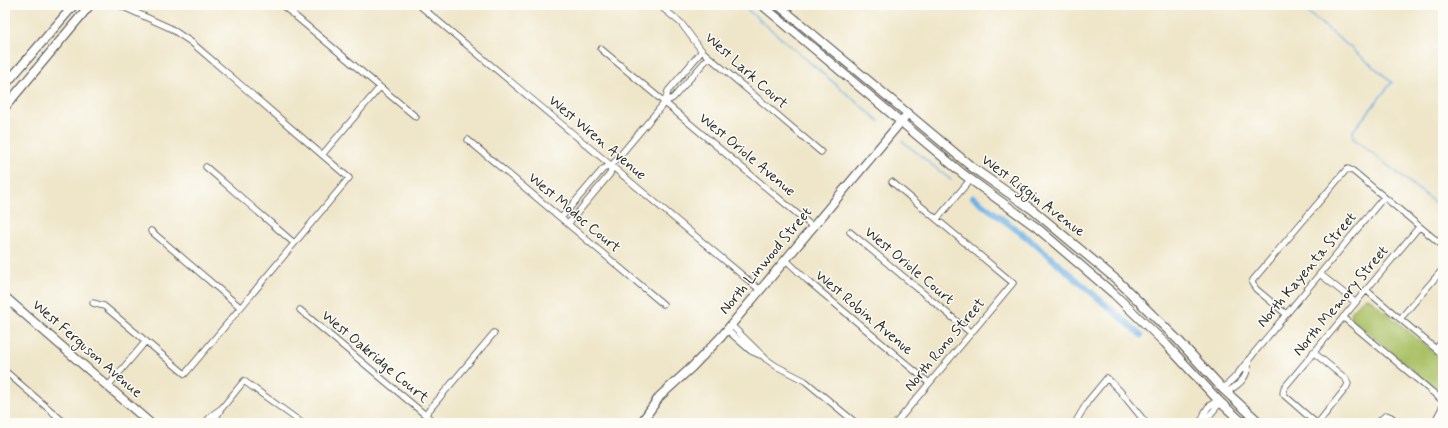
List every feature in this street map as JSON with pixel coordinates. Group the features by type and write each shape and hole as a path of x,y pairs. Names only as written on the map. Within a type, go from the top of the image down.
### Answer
{"main road":[{"path":"5,102 10,93 10,88 5,83 74,5"},
{"path":"74,24 73,17 83,5"},
{"path":"5,107 90,5"},
{"name":"West Riggin Avenue","path":"762,5 970,180 1036,227 1114,294 1165,343 1243,423"},
{"name":"West Riggin Avenue","path":"778,5 973,168 1032,210 1118,281 1179,341 1225,390 1260,423"},
{"name":"North Linwood Street","path":"641,423 660,396 706,353 729,327 908,113"},
{"name":"West Ferguson Avenue","path":"5,297 150,423"},
{"path":"1165,343 1180,351 1222,392 1225,390"},
{"path":"1220,401 1223,400 1229,402 1252,423"}],"street":[{"path":"93,303 104,306 185,374 349,178 191,42 170,28 119,5"},
{"path":"282,5 416,117"},
{"path":"292,14 299,5"},
{"name":"West Wren Avenue","path":"419,5 491,67 612,165 760,290"},
{"name":"West Lark Court","path":"659,5 681,23 702,51 821,152"},
{"path":"601,49 665,102"},
{"path":"561,218 603,169 612,165 665,102 668,91 702,51"},
{"path":"665,102 674,98 709,57"},
{"path":"322,155 380,87"},
{"name":"West Oriole Avenue","path":"665,102 813,227"},
{"name":"West Modoc Court","path":"468,140 663,304"},
{"path":"568,224 610,174 612,165"},
{"path":"206,167 294,243"},
{"path":"1286,314 1256,289 1252,283 1254,278 1343,172 1348,169 1353,171 1443,246"},
{"path":"892,182 936,219 970,180"},
{"name":"North Kayenta Street","path":"1225,390 1286,314 1384,197"},
{"name":"North Rono Street","path":"896,423 1013,283 936,219"},
{"name":"North Memory Street","path":"1317,423 1286,398 1283,392 1284,388 1419,227"},
{"path":"151,231 240,307"},
{"name":"West Oriole Court","path":"850,232 971,333"},
{"name":"West Robin Avenue","path":"785,259 807,280 929,383"},
{"path":"1400,319 1443,269"},
{"path":"1320,274 1355,302"},
{"path":"1366,290 1443,355"},
{"name":"West Oakridge Court","path":"300,310 435,423"},
{"path":"1343,317 1443,401"},
{"path":"729,327 751,351 805,381 856,423"},
{"path":"425,415 494,333"},
{"path":"1436,349 1443,340"},
{"path":"108,386 146,341"},
{"path":"1313,352 1346,379 1348,384 1317,423"},
{"name":"North Kayenta Street","path":"1246,375 1250,359"},
{"path":"5,371 65,423"},
{"path":"1225,390 1237,386 1246,375 1240,372"},
{"path":"1075,423 1088,401 1107,378 1120,391 1146,423"},
{"path":"213,423 222,408 244,381 302,423"},
{"path":"1199,423 1203,418 1204,412 1213,403 1220,401"},
{"path":"1443,406 1435,420 1443,423"},
{"path":"205,423 212,415 222,408"},
{"path":"1377,423 1386,415 1398,423"}],"green space":[{"path":"1365,297 1370,299 1443,360 1443,393 1440,393 1352,319 1352,310"}],"waterway":[{"path":"742,5 879,121"},
{"path":"1299,5 1392,82 1353,131 1353,138 1443,209"},
{"path":"902,141 951,180"},
{"path":"973,197 1029,239 1141,335"}]}
